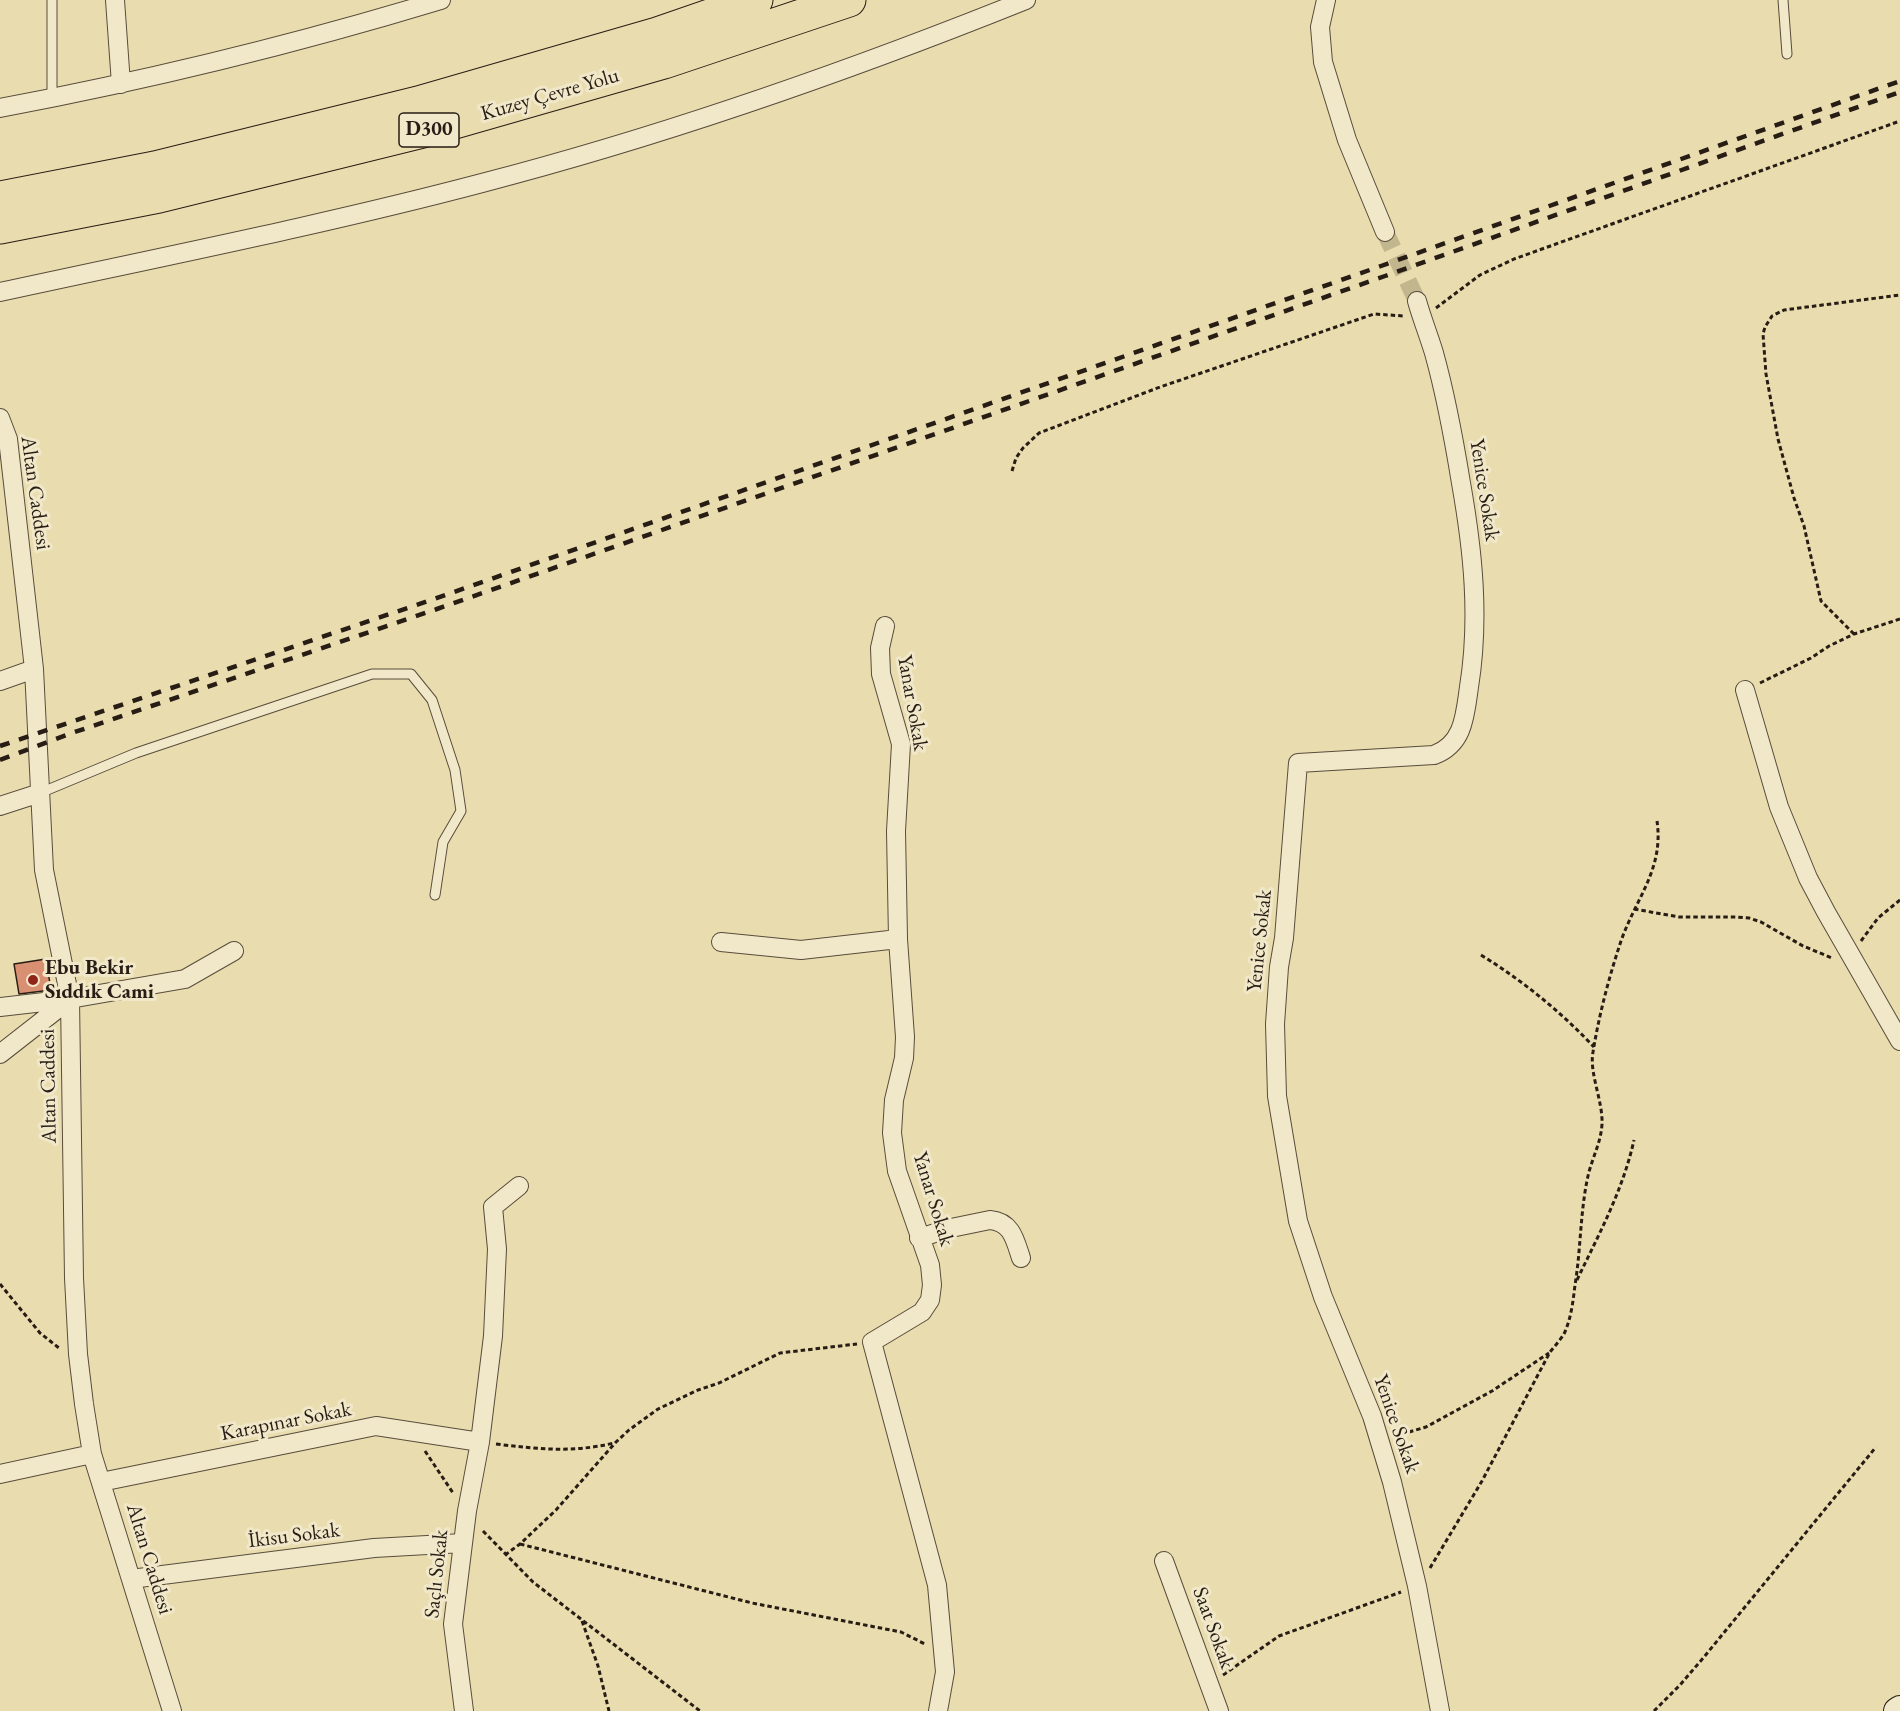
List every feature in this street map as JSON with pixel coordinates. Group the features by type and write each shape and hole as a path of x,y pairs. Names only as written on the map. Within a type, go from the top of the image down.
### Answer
{"highway":[{"name":"Kuzey Çevre Yolu","path":"0,198 154,168 418,103 657,34 756,0"},
{"name":"Kuzey Çevre Yolu","path":"0,227 159,196 428,130 664,62 849,0"}],"street":[{"path":"115,0 121,84"},
{"path":"0,108 121,84 286,45 441,0"},
{"path":"0,292 294,229 482,184 563,161 862,63 1026,0"},
{"path":"1326,0 1320,27 1323,62 1347,140 1385,232"},
{"name":"Yenice Sokak","path":"1416,302 1434,354 1454,444 1473,562 1475,622 1467,703 1458,736 1448,748 1441,752 1426,756 1298,763 1275,1024 1277,1096 1298,1221 1323,1298 1374,1424 1392,1482 1416,1586 1440,1711"},
{"name":"Altan Caddesi","path":"0,418 8,439 34,669 44,870 70,999 74,1278 79,1359 92,1454 172,1711"},
{"name":"Yanar Sokak","path":"872,1342 915,1317 928,1305 932,1275 897,1171 892,1133 894,1100 905,1037 898,939 897,831 901,744 881,674 880,648 885,626"},
{"path":"0,681 34,669"},
{"path":"1745,690 1767,771 1793,842 1826,912 1900,1041"},
{"path":"0,806 40,793"},
{"path":"721,942 801,950 898,939"},
{"path":"0,1007 70,999 185,979 234,951"},
{"path":"0,1054 70,999"},
{"name":"Saçlı Sokak","path":"464,1711 453,1624 467,1511 488,1389 496,1293 497,1249 493,1207 519,1186"},
{"path":"919,1238 951,1228 990,1220 996,1221 1008,1227 1012,1232 1021,1258"},
{"path":"872,1342 937,1585 944,1654 943,1690 938,1711"},
{"name":"Karapınar Sokak","path":"101,1482 376,1426 480,1442"},
{"path":"0,1474 92,1454"},
{"name":"İkisu Sokak","path":"131,1579 374,1548 463,1543"},
{"name":"Saat Sokak","path":"1164,1561 1219,1711"}],"lane":[{"path":"52,0 52,98"},
{"path":"1783,0 1787,54"},
{"path":"40,793 136,753 372,674 411,674 432,700 455,770 461,812 443,842 435,895"}],"path":[{"path":"1012,471 1016,458 1023,448 1039,433 1160,387 1374,314 1396,314 1422,319 1480,275 1514,260 1900,121"},
{"path":"1854,634 1821,601 1804,526 1778,439 1766,374 1763,334 1772,316 1784,310 1900,295"},
{"path":"1745,690 1854,634 1900,619"},
{"path":"1209,1684 1279,1636 1416,1586 1432,1565 1482,1480 1550,1352 1563,1335 1568,1322 1575,1284 1588,1177 1602,1123 1592,1054 1613,968 1634,909 1658,856 1657,821"},
{"path":"1634,909 1679,918 1749,918 1820,953 1838,959 1854,960 1870,927 1900,900"},
{"path":"1481,955 1543,998 1573,1024 1594,1047"},
{"path":"1575,1284 1617,1195 1634,1140"},
{"path":"0,1284 40,1333 79,1359"},
{"path":"505,1555 556,1510 616,1442 658,1409 719,1383 780,1353 872,1342"},
{"path":"1374,1424 1400,1432 1426,1427 1492,1391 1550,1352"},
{"path":"414,1432 448,1486 505,1555 533,1582 700,1711"},
{"path":"480,1442 543,1450 564,1450 616,1442"},
{"path":"1654,1711 1704,1657 1876,1447"},
{"path":"520,1544 752,1603 901,1632 944,1654"},
{"path":"581,1620 598,1666 609,1711"}],"building":[{"name":"Ebu Bekir Sıddık Cami","path":"46,959 51,990 19,994 14,964"}],"tunnel":[{"path":"1385,232 1417,301"}],"railway":[{"path":"0,746 434,599 1900,81"},
{"path":"0,760 1385,276 1900,92"}],"place":[{"name":"Ebu Bekir Sıddık Cami","path":"33,980"}]}
